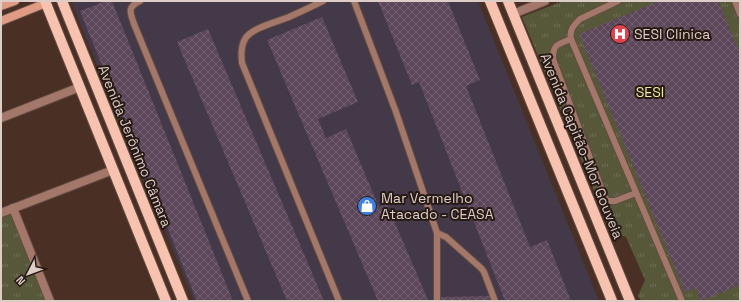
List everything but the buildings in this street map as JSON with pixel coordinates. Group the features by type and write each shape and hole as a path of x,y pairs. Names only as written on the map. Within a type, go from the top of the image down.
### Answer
{"main road":[{"name":"Avenida Jerônimo Câmara","path":"62,1 183,301"},
{"path":"490,1 612,301"},
{"name":"Avenida Capitão-Mor Gouveia","path":"508,1 630,301"},
{"name":"Avenida Jerônimo Câmara","path":"45,2 166,301"},
{"path":"577,215 600,227"}],"street":[{"path":"1,6 15,1"},
{"path":"513,14 545,1"},
{"path":"1,21 45,2"},
{"path":"1,118 80,87"},
{"path":"1,213 113,170"},
{"path":"13,208 50,301"}],"lane":[{"path":"140,1 131,7 132,19 248,301"},
{"path":"322,1 248,34 244,39 241,55 242,63 339,301"},
{"path":"354,1 396,112 437,233 436,301"},
{"path":"618,1 580,19 575,23 570,34 571,39 682,301"},
{"path":"735,1 740,14"},
{"path":"571,39 556,46 553,51 553,59 605,198 608,201 615,201 636,193"},
{"path":"437,233 455,244 481,268 495,301"}],"shaded area":[{"path":"71,1 478,1 599,301 194,301"}],"green space":[{"name":"SESI","path":"563,1 740,1 740,301 641,301 638,296 645,280 626,237 611,232 522,17"},
{"path":"15,206 47,301 1,301 1,212"}],"place":[{"name":"SESI Clínica","path":"620,34"},
{"name":"Mar Vermelho Atacado - CEASA","path":"367,206"}]}
